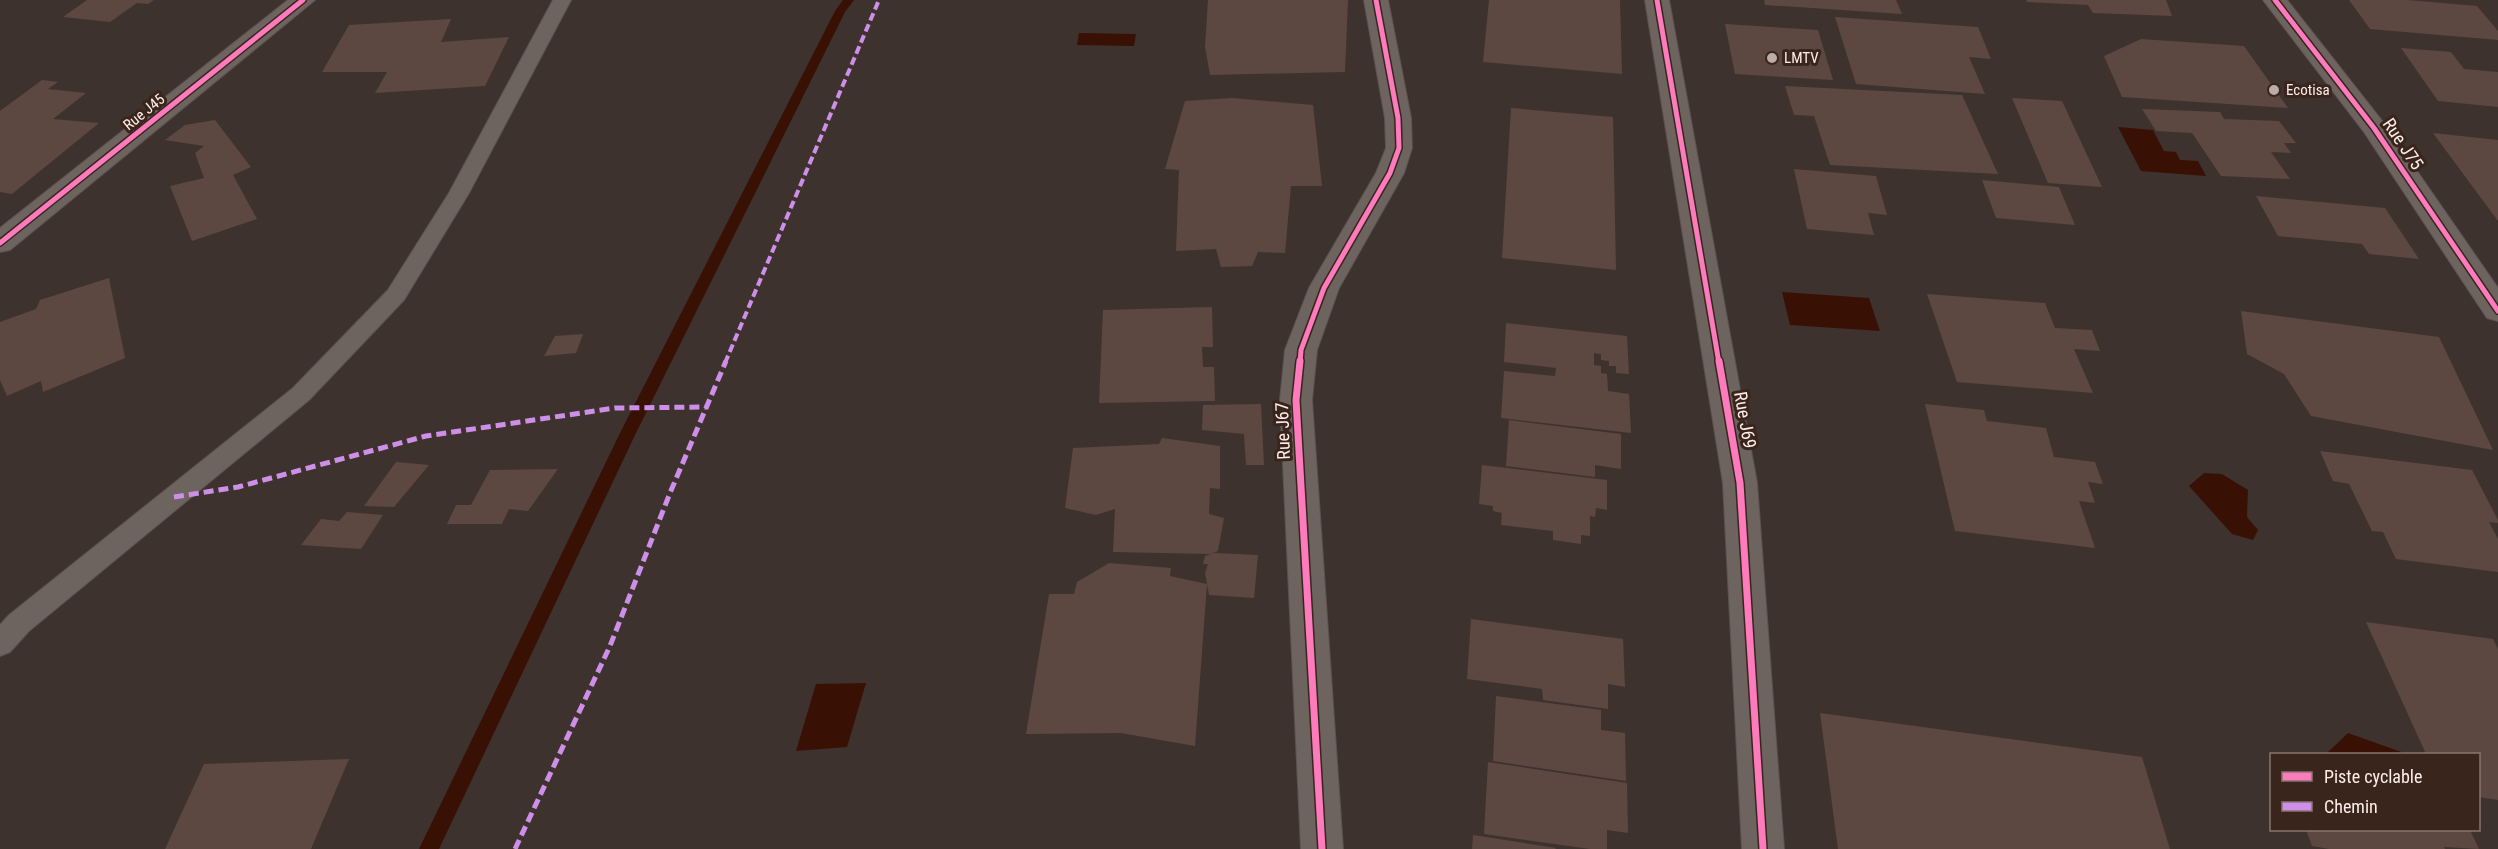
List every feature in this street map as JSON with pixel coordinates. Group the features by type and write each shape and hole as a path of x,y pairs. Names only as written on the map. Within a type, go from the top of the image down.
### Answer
{"street":[{"name":"Rue J45","path":"0,243 12,223 303,0"},
{"name":"Rue J67","path":"1322,849 1296,400 1301,350 1324,288 1390,172 1399,148 1398,118 1376,0"},
{"name":"Rue J69","path":"1657,0 1740,483 1763,849"},
{"name":"Rue J75","path":"2275,0 2374,128 2498,311"}],"lane":[{"path":"0,644 20,623 301,394 396,295 459,193 562,0"}],"shaded area":[{"path":"1079,33 1136,34 1134,46 1077,45"},
{"path":"2118,127 2153,130 2164,151 2176,152 2180,160 2198,161 2206,176 2141,171"},
{"path":"1782,292 1869,298 1880,331 1790,325"},
{"path":"2204,473 2222,474 2248,490 2247,517 2258,530 2253,540 2232,534 2189,486"},
{"path":"866,683 847,747 796,751 816,684"},
{"path":"2348,733 2404,753 2327,753"}],"building":[{"path":"87,0 154,0 148,4 137,3 110,22 63,17"},
{"path":"1208,0 1348,0 1345,72 1210,75 1205,47"},
{"path":"1489,0 1620,0 1622,74 1483,62"},
{"path":"1764,0 1896,0 1902,14 1765,5"},
{"path":"2026,0 2166,0 2172,16 2093,13 2088,5 2027,2"},
{"path":"2349,0 2408,0 2477,6 2498,31 2498,40 2370,29"},
{"path":"1835,17 1978,27 1991,59 1969,57 1985,94 1856,84"},
{"path":"451,19 441,42 509,37 485,86 375,93 387,72 322,72 349,25"},
{"path":"1725,24 1818,30 1833,80 1735,74"},
{"path":"2141,39 2244,46 2288,108 2122,97 2104,56"},
{"path":"2401,48 2451,52 2464,69 2498,72 2498,107 2438,101"},
{"path":"42,80 58,82 48,89 86,93 53,119 99,123 12,194 0,192 0,111"},
{"path":"1785,86 1962,95 1998,174 1830,165 1814,116 1794,115"},
{"path":"1232,98 1313,105 1322,186 1291,186 1285,253 1258,252 1252,266 1221,267 1216,249 1176,251 1179,170 1165,169 1185,101"},
{"path":"2012,98 2062,101 2102,187 2048,183"},
{"path":"1511,108 1613,117 1616,270 1502,258"},
{"path":"2142,109 2220,112 2224,119 2279,121 2296,143 2284,143 2291,153 2271,152 2290,179 2221,176 2192,133 2156,131"},
{"path":"215,120 251,167 233,175 257,219 192,241 170,186 204,178 195,153 204,146 165,140 185,125"},
{"path":"2433,133 2498,140 2498,221"},
{"path":"1794,169 1876,176 1887,215 1868,213 1874,235 1807,229"},
{"path":"1982,180 2059,187 2075,225 1996,218"},
{"path":"2256,196 2385,208 2419,259 2369,254 2362,244 2278,236"},
{"path":"109,278 125,358 43,392 41,381 7,396 0,380 0,322 36,309 40,300"},
{"path":"1927,294 2045,303 2055,328 2092,330 2100,351 2074,349 2093,393 1957,382"},
{"path":"1212,307 1213,347 1202,347 1203,367 1214,367 1215,401 1099,403 1103,310"},
{"path":"2241,311 2439,337 2493,450 2311,416 2284,374 2247,354"},
{"path":"1506,323 1627,336 1629,374 1616,373 1616,366 1609,366 1609,361 1601,360 1601,354 1594,353 1594,365 1601,366 1601,373 1607,374 1608,391 1629,394 1631,433 1501,418 1504,371 1555,376 1556,368 1504,362"},
{"path":"583,334 576,353 544,356 555,336"},
{"path":"1261,404 1264,465 1246,465 1244,434 1202,430 1203,405"},
{"path":"1925,404 1984,410 1987,421 2046,428 2054,457 2095,462 2103,484 2088,482 2095,503 2079,501 2095,548 1955,531"},
{"path":"1509,420 1621,434 1621,469 1595,465 1595,477 1506,466"},
{"path":"1162,438 1220,446 1220,489 1210,488 1209,514 1224,518 1218,551 1210,554 1113,552 1115,509 1096,515 1065,508 1073,448 1159,444"},
{"path":"2320,451 2472,470 2498,520 2498,523 2489,522 2498,539 2498,572 2396,559 2383,532 2372,531 2349,484 2333,481"},
{"path":"396,462 429,465 394,507 364,506"},
{"path":"1482,465 1607,480 1607,510 1596,508 1595,517 1590,516 1590,536 1581,535 1581,544 1553,540 1553,531 1501,525 1502,513 1493,511 1493,506 1479,504"},
{"path":"558,469 528,511 509,509 502,524 447,524 456,505 471,505 490,470"},
{"path":"347,512 383,515 361,549 301,545 321,519 339,521"},
{"path":"1214,553 1258,555 1254,598 1209,595 1205,573 1208,564 1203,564 1205,556"},
{"path":"1109,563 1171,568 1170,576 1207,584 1195,746 1121,733 1026,734 1049,594 1074,594 1077,582"},
{"path":"1471,619 1623,639 1625,687 1608,684 1608,709 1543,700 1542,689 1467,679"},
{"path":"2366,622 2493,639 2498,649 2498,800 2480,797 2480,753 2426,753"},
{"path":"1496,696 1601,710 1601,730 1625,733 1626,781 1493,761"},
{"path":"1820,713 2142,757 2170,849 1838,849"},
{"path":"349,759 311,849 165,849 204,764"},
{"path":"1488,762 1627,783 1628,833 1607,830 1607,849 1590,849 1484,834"},
{"path":"2306,831 2470,831 2479,849 2444,847 2445,849 2329,849 2312,846"},
{"path":"1473,835 1556,848 1472,849"}],"waterway":[{"path":"429,849 628,433 840,11 849,0"}],"marked path":[{"path":"515,849 610,646 670,493 879,0"},
{"path":"174,497 238,487 426,436 615,408 708,407"}],"cycle path":[{"path":"0,243 303,0"},
{"path":"1322,849 1296,400 1301,350 1324,288 1390,173 1399,148 1398,118 1376,0"},
{"path":"1657,0 1740,483 1763,849"},
{"path":"2275,0 2374,128 2498,311"}],"place":[{"name":"LMTV","path":"1772,58"},
{"name":"Ecotisa","path":"2274,90"}]}
